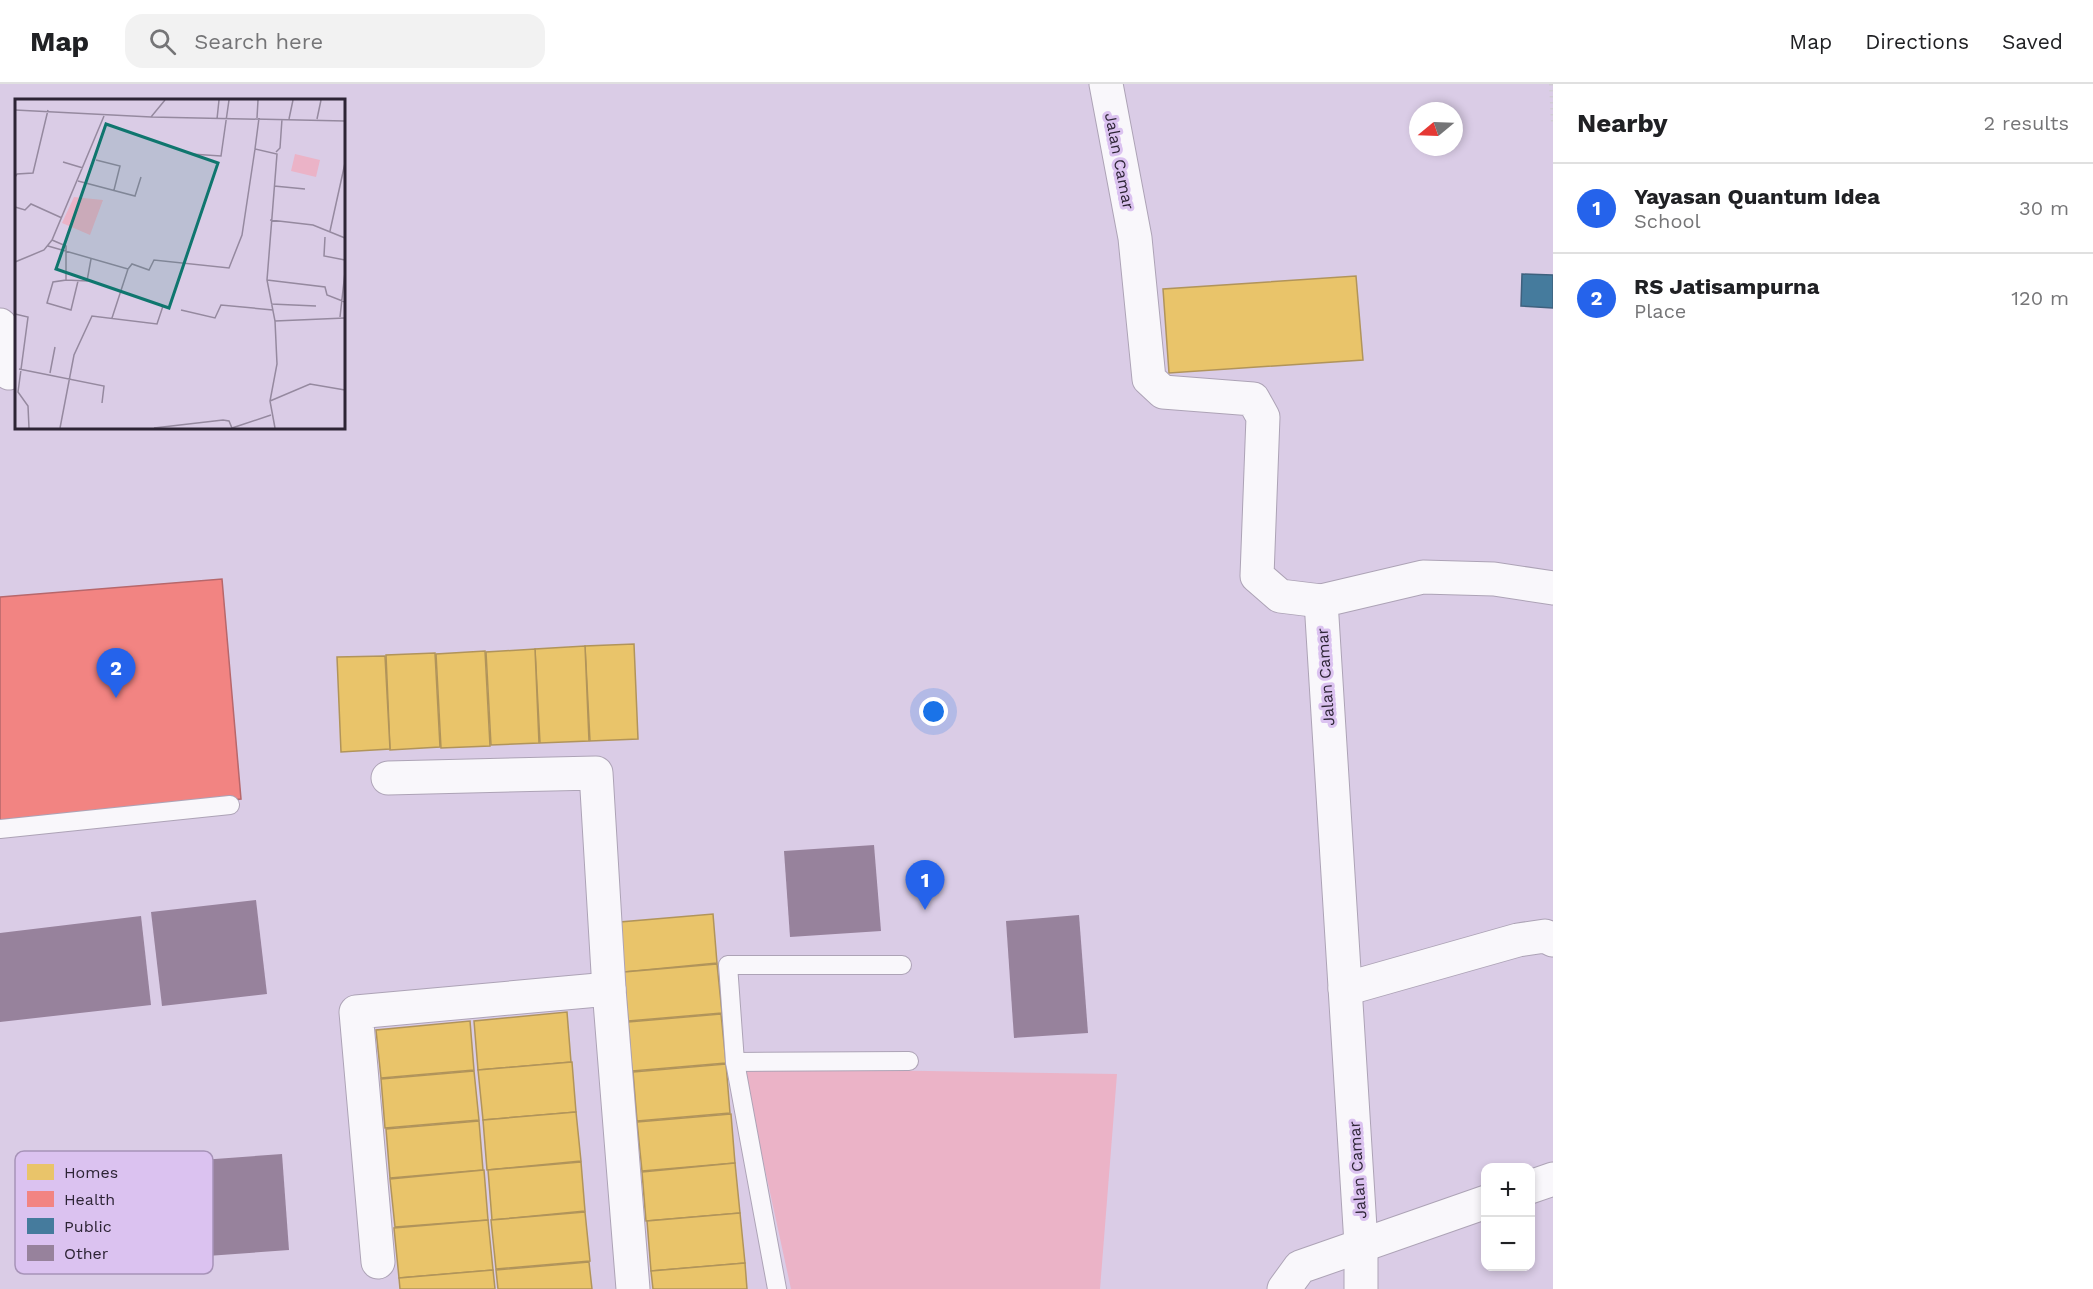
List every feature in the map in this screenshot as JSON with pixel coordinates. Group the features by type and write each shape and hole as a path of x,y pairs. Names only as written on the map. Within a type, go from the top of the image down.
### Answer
{"street":[{"name":"Jalan Camar","path":"1106,84 1135,238 1149,379 1162,392 1253,399 1263,417 1257,576 1280,596 1321,601 1361,1244 1361,1289"},
{"path":"0,325 9,373"},
{"path":"1321,601 1423,577 1494,579 1553,588"},
{"path":"388,778 596,773 609,989 633,1289"},
{"path":"1345,988 1518,940 1545,936 1553,940"},
{"path":"378,1262 356,1012 609,989"},
{"path":"1535,1184 1553,1179"},
{"name":"Jalan Camar","path":"1284,1289 1300,1267 1481,1203"}],"lane":[{"path":"0,829 230,805"},
{"path":"777,1289 735,1062 728,966 902,965"},
{"path":"735,1062 909,1061"}],"path":[{"path":"1551,84 1553,123"}],"shaded area":[{"path":"743,1068 1117,1074 1100,1289 791,1289"}],"building: Homes":[{"path":"1356,276 1363,360 1169,373 1163,289"},
{"path":"634,644 638,739 590,741 585,646"},
{"path":"585,646 589,741 540,743 535,649"},
{"path":"535,649 539,743 491,745 486,652"},
{"path":"485,651 490,746 441,748 436,654"},
{"path":"435,653 440,747 390,750 386,655"},
{"path":"385,656 390,749 341,752 337,657"},
{"path":"713,914 717,963 624,972 620,922"},
{"path":"717,964 722,1013 628,1021 624,972"},
{"path":"567,1012 571,1062 478,1070 474,1021"},
{"path":"721,1014 726,1063 632,1071 628,1022"},
{"path":"470,1021 474,1070 381,1078 376,1030"},
{"path":"572,1062 576,1112 483,1120 478,1070"},
{"path":"726,1064 730,1113 637,1121 633,1072"},
{"path":"474,1071 479,1120 385,1128 381,1079"},
{"path":"576,1112 581,1161 487,1170 483,1120"},
{"path":"731,1114 735,1163 642,1171 637,1122"},
{"path":"479,1121 483,1170 390,1178 386,1129"},
{"path":"581,1162 585,1211 492,1220 488,1170"},
{"path":"735,1163 740,1213 646,1221 642,1172"},
{"path":"484,1170 488,1220 395,1227 390,1179"},
{"path":"585,1212 590,1261 496,1269 491,1220"},
{"path":"740,1213 745,1263 651,1271 647,1221"},
{"path":"488,1220 493,1270 399,1278 394,1228"},
{"path":"589,1262 592,1289 498,1289 496,1270"},
{"path":"745,1263 747,1289 653,1289 651,1271"},
{"path":"493,1270 495,1289 400,1289 399,1278"}],"building: Health":[{"path":"222,579 241,799 0,820 0,597"}],"building: Public":[{"path":"1522,274 1553,275 1553,308 1521,306"}],"building: Other":[{"path":"874,845 881,931 790,937 784,851"},
{"path":"256,900 267,994 162,1006 151,912"},
{"path":"1079,915 1088,1033 1014,1038 1006,921"},
{"path":"141,916 151,1005 0,1022 0,933"},
{"path":"282,1154 289,1250 213,1256 213,1159"}],"place":[{"name":"RS Jatisampurna","path":"116,698"},
{"name":"Yayasan Quantum Idea","path":"925,910"}]}
